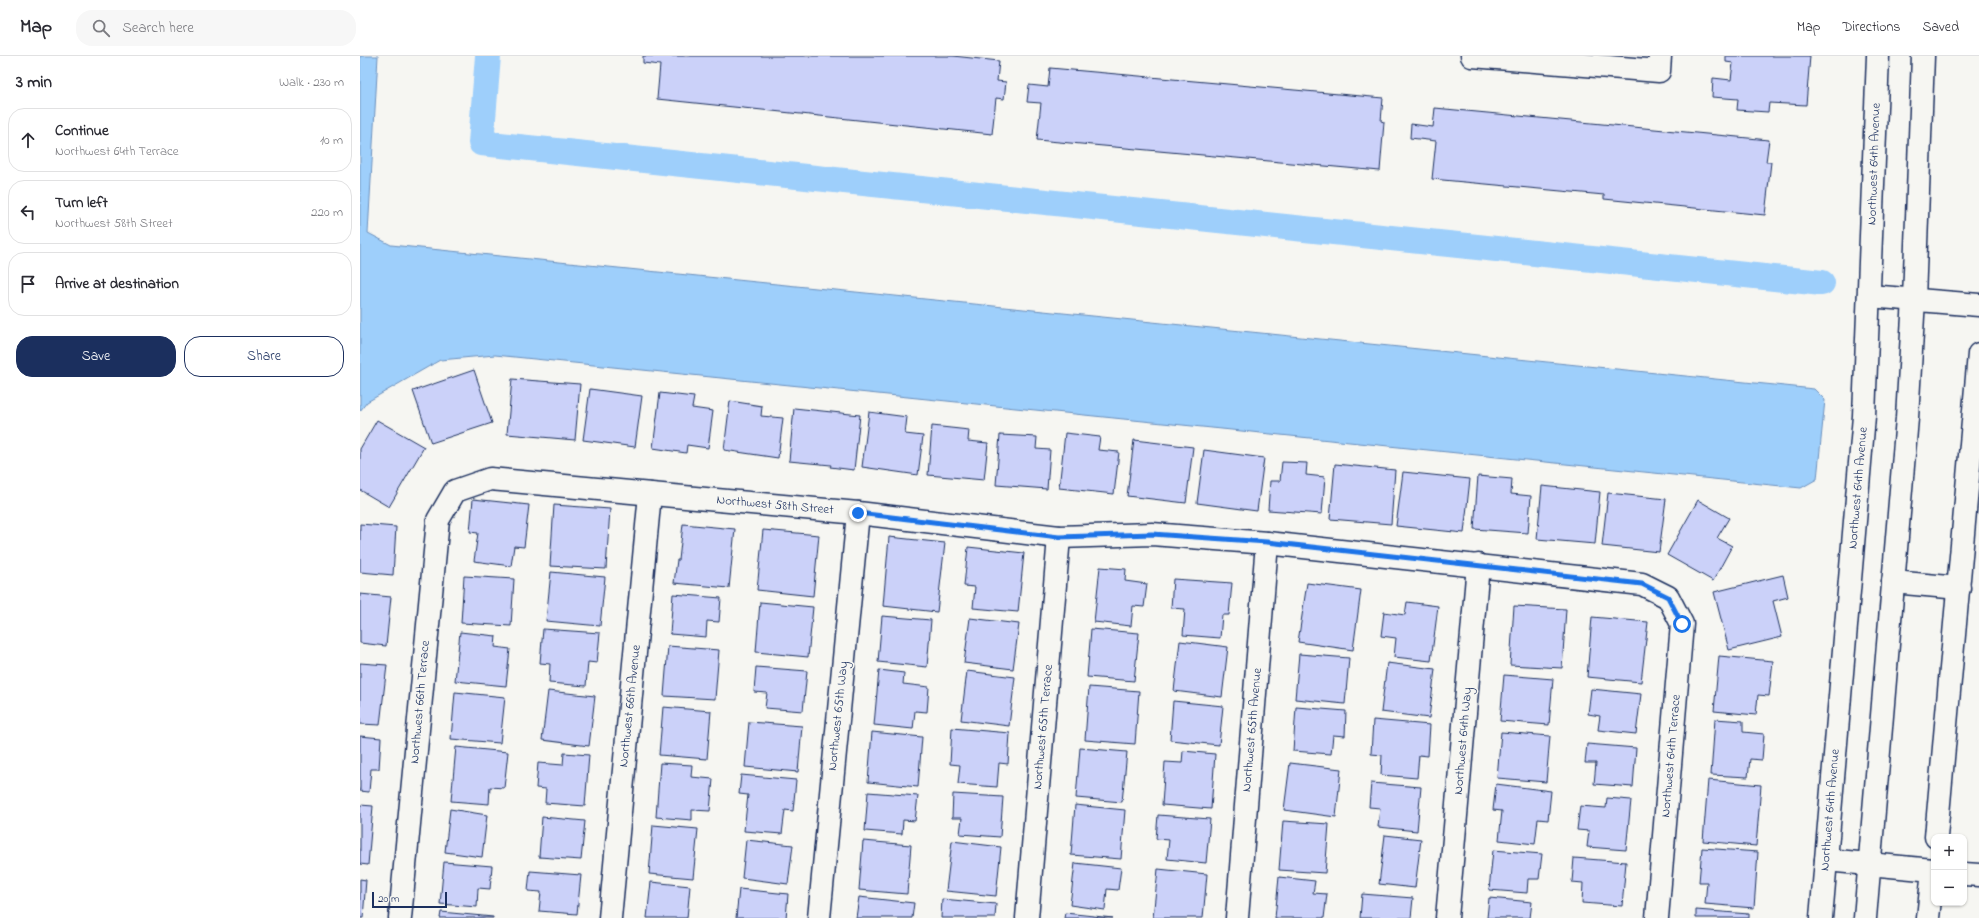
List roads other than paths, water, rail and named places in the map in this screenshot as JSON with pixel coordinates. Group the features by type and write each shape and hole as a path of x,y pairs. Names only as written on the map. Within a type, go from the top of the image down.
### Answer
{"street":[{"path":"1472,56 1659,71 1660,56"},
{"name":"Northwest 64th Avenue","path":"1821,918 1864,416 1878,56"},
{"path":"1865,918 1907,418 1914,299 1923,56"},
{"path":"1869,296 1979,305"},
{"path":"1936,834 1979,354"},
{"name":"Northwest 58th Street","path":"455,491 490,479 858,513 1059,537 1152,534 1267,542 1642,584 1668,597"},
{"name":"Northwest 66th Terrace","path":"400,918 438,520 455,491"},
{"name":"Northwest 66th Avenue","path":"610,918 650,494"},
{"name":"Northwest 65th Way","path":"819,918 858,513"},
{"name":"Northwest 65th Terrace","path":"1027,918 1059,537"},
{"name":"Northwest 65th Avenue","path":"1237,918 1267,542"},
{"name":"Northwest 64th Way","path":"1447,918 1478,565"},
{"path":"1894,582 1959,588"},
{"name":"Northwest 64th Terrace","path":"1657,918 1682,624 1668,597"},
{"path":"1826,860 1870,864 1931,866"},
{"path":"1928,918 1934,870"},
{"path":"1967,874 1979,875"}],"water":[{"path":"360,56 378,56 368,233 391,245 1814,389 1825,400 1817,479 1801,488 495,355 440,360 367,402 360,411"}],"waterway":[{"path":"488,56 481,143 1822,283"}]}
